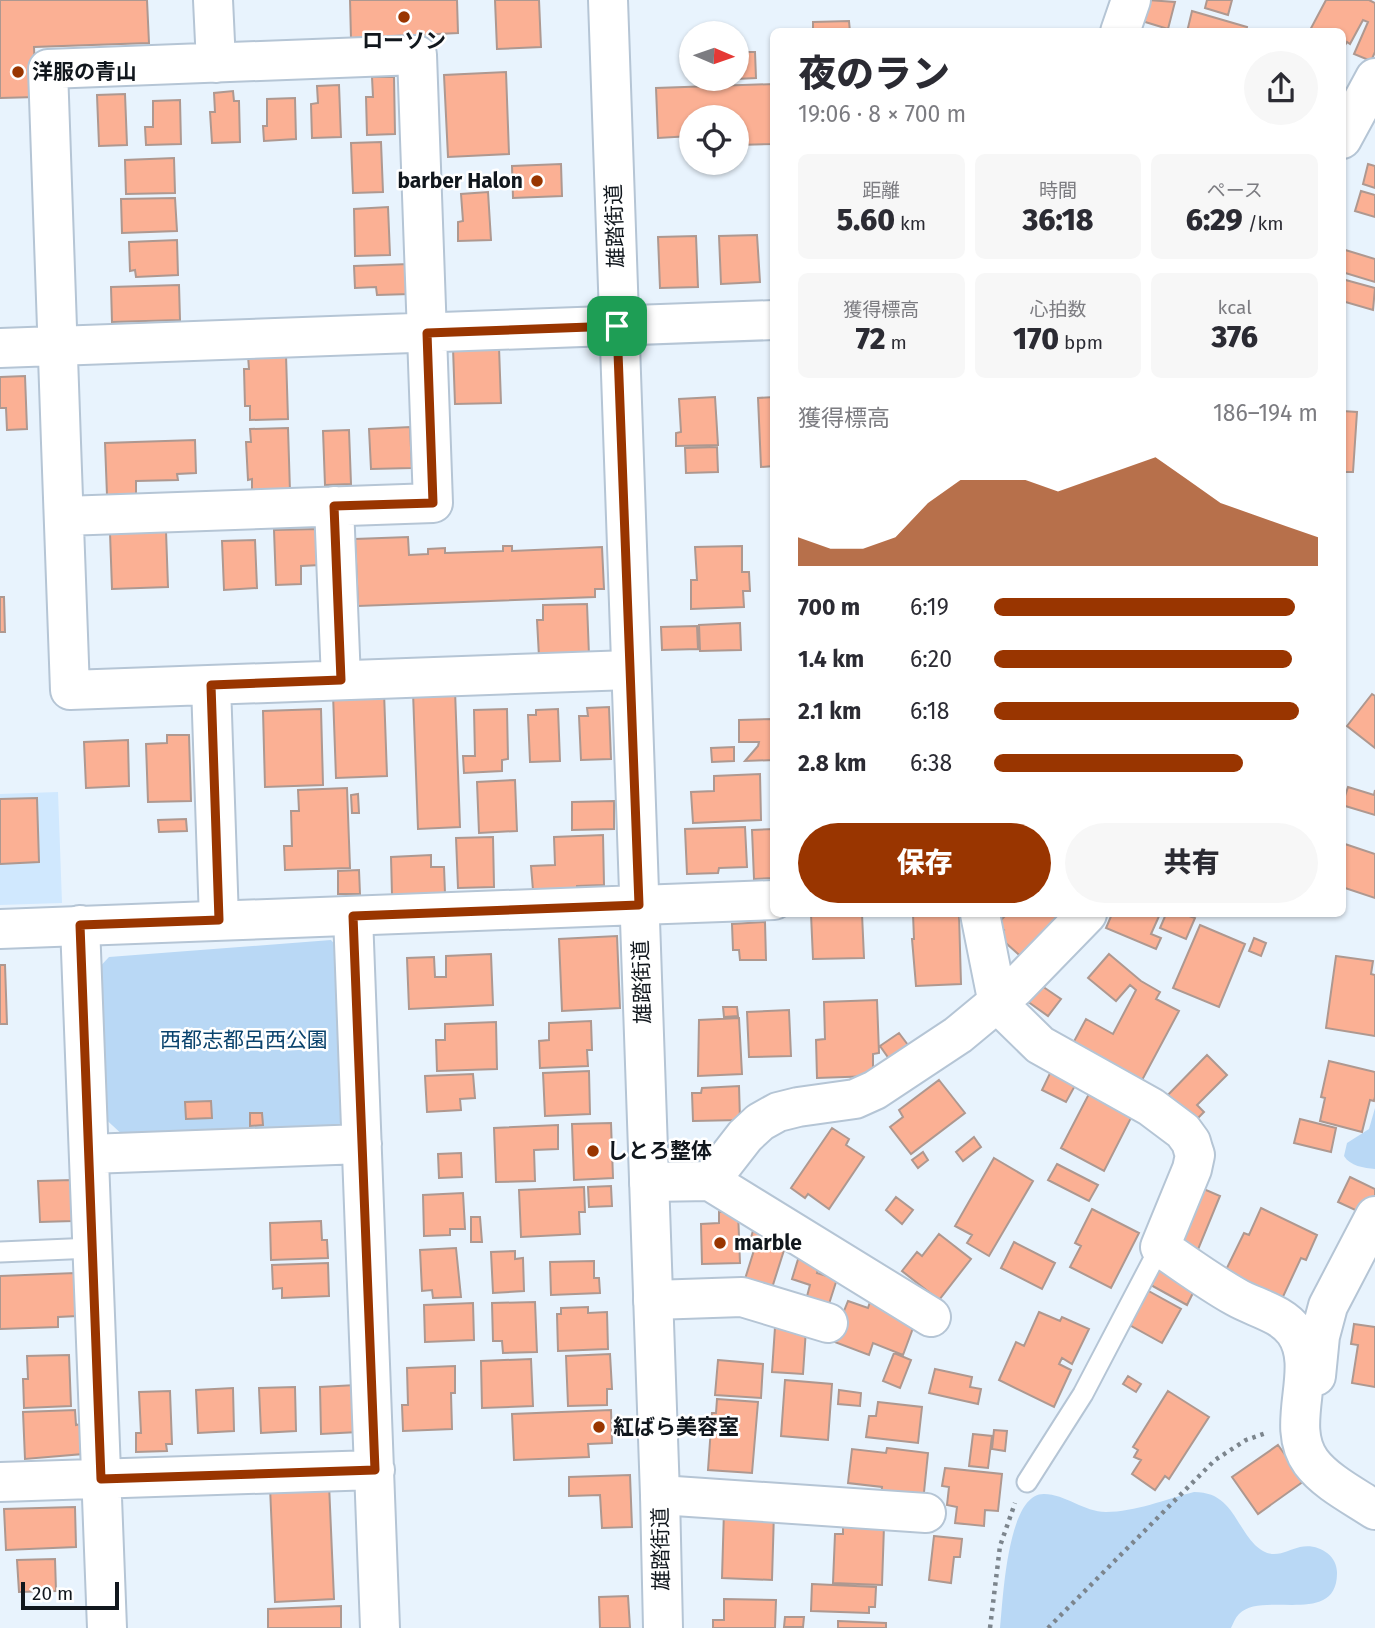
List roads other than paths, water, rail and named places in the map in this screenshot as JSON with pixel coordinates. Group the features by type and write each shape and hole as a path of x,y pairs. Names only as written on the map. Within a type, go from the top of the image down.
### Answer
{"street":[{"path":"213,0 216,63"},
{"name":"雄踏街道","path":"608,0 663,1628"},
{"path":"1121,28 1131,0"},
{"path":"64,516 433,503 417,55 48,69 70,690 630,670"},
{"path":"1346,132 1375,78"},
{"path":"0,348 770,320"},
{"path":"334,506 341,680"},
{"path":"211,685 219,920"},
{"path":"0,929 770,900"},
{"path":"353,916 380,1628"},
{"path":"981,917 998,1004 1040,1045 1151,1107 1183,1131 1191,1142 1195,1156 1192,1169 1160,1247 1231,1294 1282,1319 1294,1330 1302,1344 1304,1360 1302,1442 1311,1461 1325,1475 1375,1510"},
{"path":"710,1181 745,1136 760,1122 778,1112 798,1107 855,1099 875,1090 958,1035 998,1004 1084,917"},
{"path":"80,925 107,1628"},
{"path":"89,1154 362,1144"},
{"path":"649,1182 710,1181 931,1317"},
{"path":"1301,1415 1312,1395 1320,1336 1328,1306 1375,1216"},
{"path":"653,1300 742,1297 828,1323"},
{"path":"0,1482 375,1470"},
{"path":"660,1495 926,1513"}],"lane":[{"path":"1027,1482 1083,1394 1160,1247"},
{"path":"0,1252 93,1248"}],"place":[{"name":"ローソン","path":"404,17"},
{"name":"洋服の青山","path":"18,72"},
{"name":"barber Halon","path":"537,181"},
{"name":"しとろ整体","path":"593,1151"},
{"name":"marble","path":"720,1243"},
{"name":"紅ばら美容室","path":"599,1427"}],"park label":[{"name":"西都志都呂西公園","path":"244,1040"}]}
